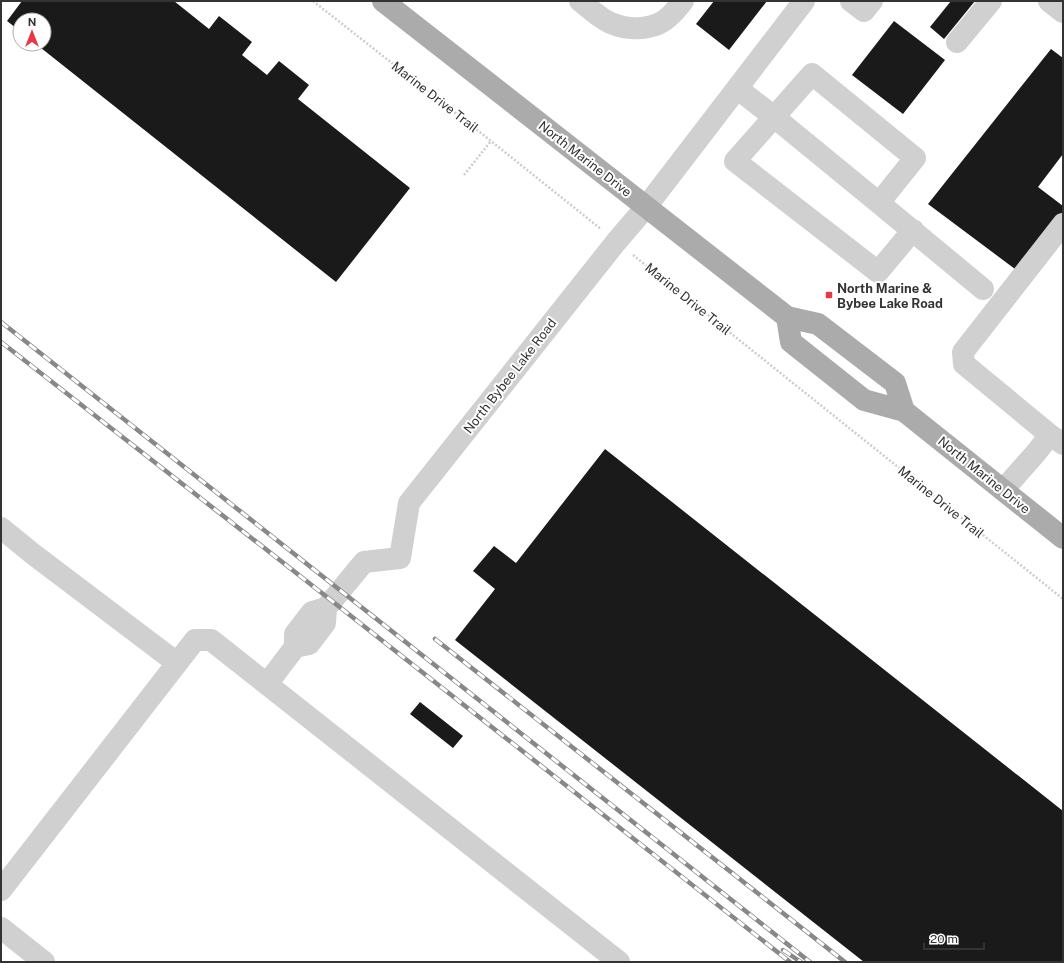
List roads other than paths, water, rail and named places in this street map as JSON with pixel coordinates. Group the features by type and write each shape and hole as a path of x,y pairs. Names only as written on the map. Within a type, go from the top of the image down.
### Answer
{"main road":[{"name":"North Marine Drive","path":"383,1 787,317 818,324 895,383 904,411"},
{"name":"North Marine Drive","path":"787,317 792,342 864,400 904,411 1063,538"}],"street":[{"path":"580,1 605,20 624,28 645,28 659,23 676,10 683,1"},
{"name":"North Bybee Lake Road","path":"267,684 295,647 295,634 312,612 326,608 364,562 400,558 409,503 616,242 646,207 804,1"},
{"path":"851,1 864,11 872,1"},
{"path":"958,42 991,1"},
{"path":"1049,1 1063,12"},
{"path":"879,202 915,158 812,74 735,161 878,272 913,230"},
{"path":"737,88 879,202 983,289"},
{"path":"1003,490 1035,454 1056,439 964,364 963,352 1063,224"},
{"path":"1,528 177,663"},
{"path":"1,890 195,640 211,640 618,962"},
{"path":"1,928 44,962"}],"railway":[{"path":"1,322 810,962"},
{"path":"1,342 790,962"},
{"path":"435,639 845,962"},
{"path":"783,950 801,962"}],"place":[{"name":"North Marine & Bybee Lake Road","path":"829,295"}]}
